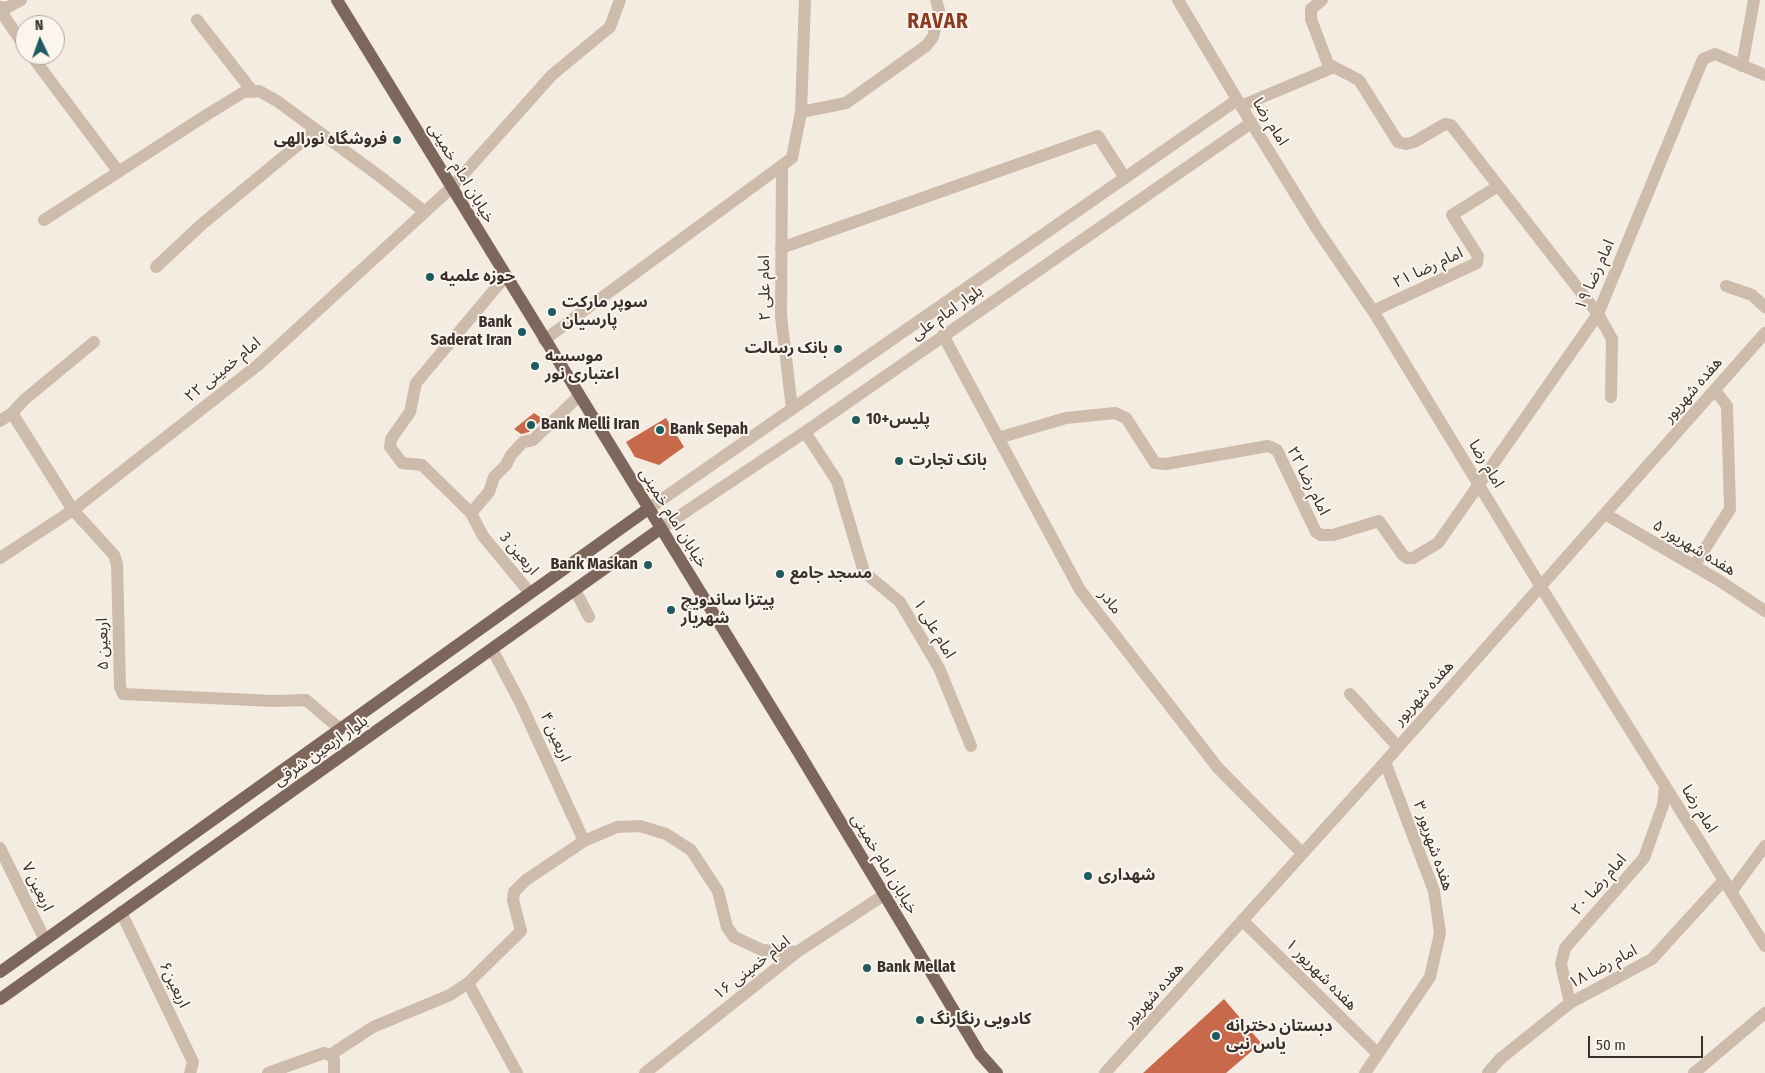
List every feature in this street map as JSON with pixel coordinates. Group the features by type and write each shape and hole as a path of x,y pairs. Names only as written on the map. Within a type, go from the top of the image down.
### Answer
{"main road":[{"name":"خیابان امام خمینی","path":"337,0 980,1054"},
{"name":"بلوار اربعین شرقی","path":"0,972 648,509"},
{"name":"بلوار اربعین شرقی","path":"0,999 660,529"},
{"path":"980,1054 986,1073"},
{"path":"980,1054 997,1073"}],"street":[{"path":"15,32 0,9 21,0"},
{"name":"امام خمینی ۲۲","path":"0,558 74,510 258,364 451,188 552,75 610,27 620,0"},
{"path":"544,340 792,158 801,112 805,0"},
{"path":"801,112 846,103 926,46 934,36 939,10 936,0"},
{"name":"امام رضا","path":"1178,0 1317,229 1373,311 1541,587 1765,946"},
{"path":"1322,0 1308,4 1324,58 1328,64 1359,80 1398,142 1406,144 1414,142 1446,124 1451,125 1598,314 1612,339 1611,397"},
{"path":"1754,0 1742,66 1765,75"},
{"path":"197,20 253,92"},
{"name":"امام رضا ۱۹","path":"1479,483 1598,314 1704,59 1715,54 1742,66"},
{"path":"38,65 118,171"},
{"name":"بلوار امام علی","path":"648,509 1124,178 1239,103 1334,67"},
{"path":"44,220 244,92 259,91 382,178 425,212"},
{"name":"بلوار امام علی","path":"660,529 805,432 1252,123"},
{"path":"156,268 201,225 316,130"},
{"path":"780,248 1098,136 1124,178"},
{"name":"امام علی ۲","path":"782,165 781,316 792,409"},
{"name":"امام رضا ۲۱","path":"1373,311 1477,263 1478,256 1452,215 1498,186"},
{"name":"اربعین 3","path":"505,277 416,383 410,412 391,439 390,447 402,463 422,466 471,513 483,536 530,593"},
{"path":"1726,286 1752,295 1765,307"},
{"name":"هفده شهریور","path":"1105,1073 1385,762 1765,333"},
{"name":"مادر","path":"943,335 1080,590 1218,768 1302,853"},
{"path":"0,421 12,413 24,400 94,342"},
{"path":"1694,566 1730,508 1727,406 1715,390"},
{"path":"471,513 489,492 494,477 506,465 511,455 523,442 533,440 579,396"},
{"name":"اربعین ۵","path":"12,413 74,510 114,555 118,564 120,687 123,694 274,701 306,700 340,729"},
{"name":"امام رضا ۲۲","path":"998,438 1066,418 1116,413 1126,418 1155,463 1166,464 1268,446 1277,450 1316,532 1321,535 1333,535 1378,521 1407,558 1413,558 1438,543 1468,504 1479,483"},
{"name":"امام علی ۱","path":"805,432 837,481 864,572 900,602 939,668 971,746"},
{"name":"هفده شهریور ۵","path":"1605,514 1694,566 1765,611"},
{"path":"575,590 589,617"},
{"name":"اربعین ۴","path":"492,649 521,704 584,841"},
{"path":"1350,694 1398,747"},
{"name":"هفده شهریور ۳","path":"1365,1073 1430,978 1440,933 1434,891 1385,762"},
{"name":"امام رضا ۲۰","path":"1570,1003 1561,964 1565,948 1644,858 1663,805 1665,786"},
{"path":"330,1055 373,1027 450,995 468,983 520,931 513,900 514,892 526,880 584,841 617,827 640,826 666,834 691,850 718,891 727,927 734,937 762,950 797,952"},
{"path":"1731,892 1765,846"},
{"name":"اربعین ۷","path":"0,848 45,940"},
{"name":"امام رضا ۱۸","path":"1488,1073 1500,1058 1570,1003 1652,959 1724,880"},
{"name":"امام خمینی ۱۶","path":"646,1073 797,952 884,896"},
{"name":"اربعین۶","path":"122,912 193,1062 192,1073"},
{"name":"هفده شهریور ۱","path":"1242,920 1378,1054"},
{"path":"468,983 518,1073"},
{"path":"1694,1073 1765,1013"},
{"path":"268,1073 324,1053 330,1055 334,1060 334,1073"}],"building":[{"name":"Bank Melli Iran","path":"534,413 543,419 529,432 521,434 514,429"},
{"name":"Bank Sepah","path":"666,418 684,447 659,465 635,457 626,442"},
{"name":"دبستان دخترانه یاس نبی","path":"1224,999 1261,1043 1226,1073 1143,1073"}],"place":[{"name":"فروشگاه نورالهی","path":"397,140"},
{"name":"حوزه علمیه","path":"430,277"},
{"name":"سوپر مارکت پارسیان","path":"552,312"},
{"name":"Bank Saderat Iran","path":"522,332"},
{"name":"بانک رسالت","path":"838,349"},
{"name":"موسسه اعتباری نور","path":"535,366"},
{"name":"پلیس+10","path":"856,420"},
{"name":"Bank Melli Iran","path":"531,425"},
{"name":"Bank Sepah","path":"660,430"},
{"name":"بانک تجارت","path":"899,461"},
{"name":"Bank Maskan","path":"648,565"},
{"name":"مسجد جامع","path":"780,574"},
{"name":"پیتزا ساندویچ شهریار","path":"671,610"},
{"name":"شهداری","path":"1088,876"},
{"name":"Bank Mellat","path":"867,968"},
{"name":"کادویی رنگارنگ","path":"920,1020"},
{"name":"دبستان دخترانه یاس نبی","path":"1216,1036"}],"district":[{"name":"RAVAR","path":"938,22"}]}
